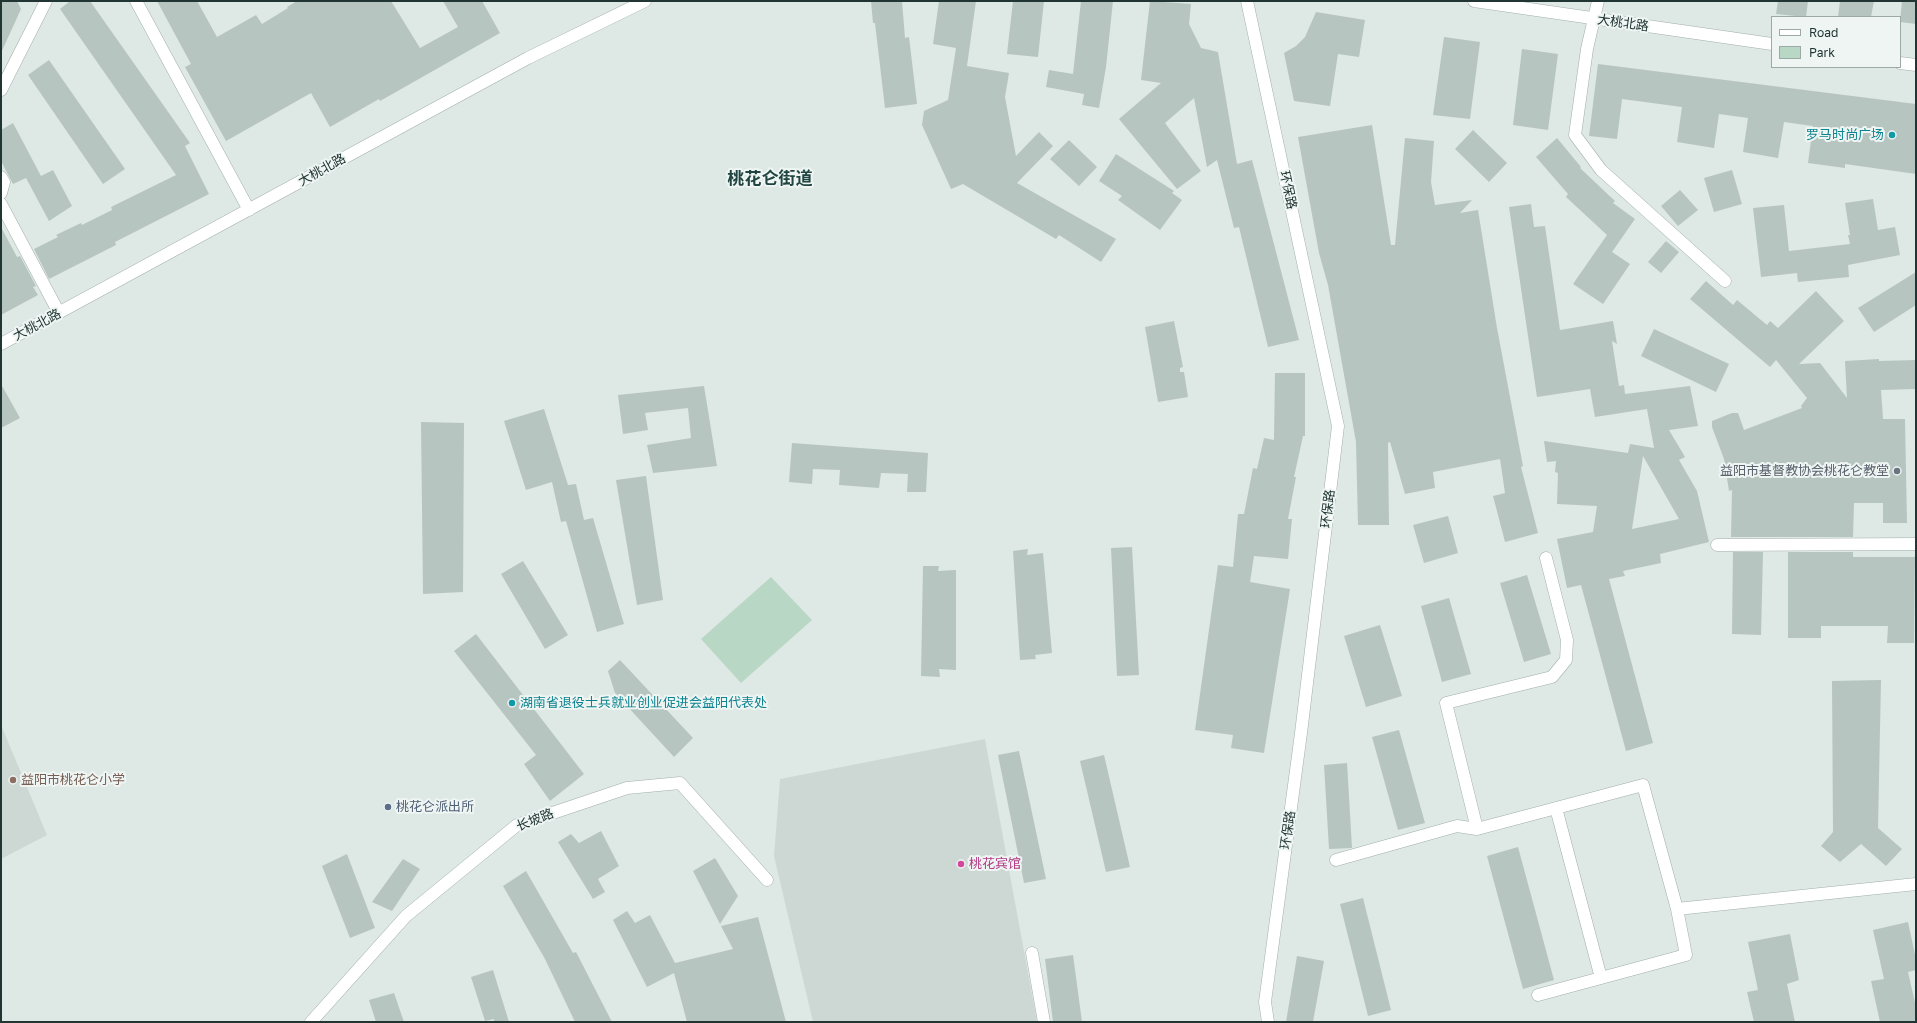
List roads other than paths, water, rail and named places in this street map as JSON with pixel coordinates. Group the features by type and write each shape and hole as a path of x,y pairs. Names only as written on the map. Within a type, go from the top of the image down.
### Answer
{"street":[{"path":"1,90 46,1"},
{"path":"136,1 249,210"},
{"name":"大桃北路","path":"1,344 528,58 645,1"},
{"name":"环保路","path":"1247,1 1338,426 1301,733 1265,1002 1268,1022"},
{"name":"大桃北路","path":"1474,1 1771,44"},
{"path":"1598,1 1587,48 1575,135 1601,170 1725,281"},
{"path":"1901,63 1916,65"},
{"path":"1,177 4,182 1,193"},
{"path":"1,204 59,313"},
{"path":"1717,545 1916,544"},
{"path":"1477,829 1446,703 1552,677 1566,660 1567,640 1546,558"},
{"name":"长坡路","path":"311,1022 406,916 517,825 627,788 680,783 767,880"},
{"path":"1336,860 1457,826 1477,829 1643,785 1677,909 1686,955 1538,995"},
{"path":"1556,808 1601,978"},
{"path":"1677,909 1916,884"},
{"path":"1032,953 1044,1022"}],"place":[{"name":"罗马时尚广场","path":"1892,135"},
{"name":"益阳市基督教协会桃花仑教堂","path":"1897,471"},
{"name":"湖南省退役士兵就业创业促进会益阳代表处","path":"512,703"},
{"name":"益阳市桃花仑小学","path":"13,780"},
{"name":"桃花仑派出所","path":"388,807"},
{"name":"桃花宾馆","path":"961,864"}],"district":[{"name":"桃花仑街道","path":"770,179"}]}
